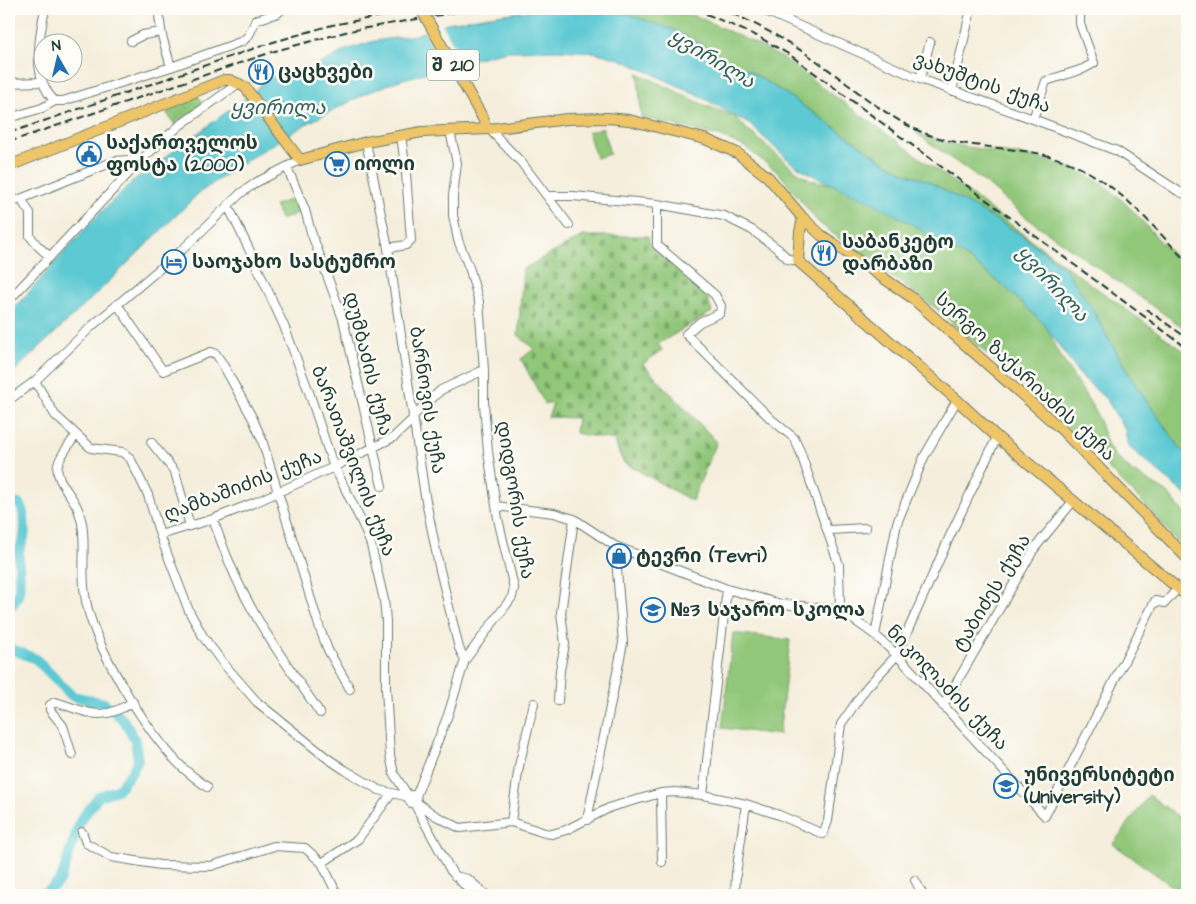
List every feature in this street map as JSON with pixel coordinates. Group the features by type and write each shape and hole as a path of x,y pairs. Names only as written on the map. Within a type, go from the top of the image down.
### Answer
{"main road":[{"name":"შ 210","path":"421,9 487,125"},
{"path":"9,166 224,80 230,80 242,85 300,160"},
{"name":"სერგო ზაქარიაძის ქუჩა","path":"300,160 366,142 401,135 450,131 487,125 608,118 629,120 705,139 737,153 768,177 821,236 910,297 969,347 1060,429 1187,558"},
{"path":"804,218 800,232 798,261 958,400 997,437 1187,596"}],"street":[{"path":"42,32 45,9"},
{"path":"158,9 161,32 171,66"},
{"path":"9,118 42,108 55,101 63,101 243,41 249,35 256,20 278,13 282,9"},
{"name":"ვახუშტის ქუჩა","path":"761,9 920,79 1033,119 1117,152 1187,195"},
{"path":"787,19 790,9"},
{"path":"952,91 971,9"},
{"path":"1033,119 1046,81 1083,69 1094,62 1080,24 1080,9"},
{"path":"131,41 143,35 161,32"},
{"path":"920,79 930,42"},
{"path":"9,83 42,82 47,94 55,101"},
{"path":"9,300 142,159 174,130 242,85"},
{"path":"487,125 548,196 569,225"},
{"name":"დიდგორის ქუჩა","path":"413,799 448,715 465,660 514,593 496,506 488,452 479,302 458,240 453,215 457,163 450,131"},
{"path":"388,248 406,245 411,240 401,135"},
{"name":"ბარნოვის ქუჩა","path":"366,142 388,248 425,496 439,566 459,648 465,660"},
{"path":"9,197 13,201 23,198 115,161 142,159"},
{"path":"9,400 34,381 117,304 182,250 241,193 300,160"},
{"name":"დუმბაძის ქუჩა","path":"287,167 305,210 311,232 344,319 382,486"},
{"path":"548,196 573,196 657,204 724,216 752,230 778,249 788,259 798,261"},
{"path":"23,198 24,204 30,212 30,236 50,257"},
{"path":"657,204 657,244 715,295 720,306 720,313 700,322 686,334 771,419 794,438 840,565 840,610"},
{"name":"ბარათაშვილის ქუჩა","path":"228,206 284,326 309,392 334,467 370,541 382,589 386,621 386,688 390,755 394,774 413,799 454,876 474,895"},
{"path":"117,304 163,370 211,352 216,354 259,431 320,629 328,650 350,689"},
{"name":"ღამბაშიძის ქუჩა","path":"160,535 213,519 277,493 373,449 394,437 441,390 484,370"},
{"path":"34,381 56,414 91,448 122,452 130,458 148,495 160,535 189,611 204,638 257,702 327,758 372,786 413,799 436,816 460,828 511,822 552,834 566,830 611,807 662,793 675,792 703,795 746,804 823,834 828,822 841,724 867,687 897,654 997,437"},
{"path":"875,635 896,523 924,457 958,400"},
{"path":"76,435 59,461 58,467 62,481 76,504 81,521 84,545 85,597 99,638 114,671 159,740 184,768 207,787"},
{"path":"151,442 175,472 190,526"},
{"name":"ტაბიძეს ქუჩა","path":"943,706 1034,549 1074,500"},
{"name":"ნიკოლაძის ქუჩა","path":"496,506 554,513 574,519 616,546 727,588 781,604 840,610 875,635 897,654 1045,816 1155,601 1164,603 1178,588"},
{"path":"213,519 227,557 248,601 320,714"},
{"path":"558,701 560,670 565,644 561,613 574,519"},
{"path":"828,530 866,528"},
{"path":"587,820 624,635 616,546"},
{"path":"703,795 727,588"},
{"path":"72,755 63,726 50,710 50,705 55,702 90,714 109,713 133,702"},
{"path":"511,822 518,771 534,703"},
{"path":"322,863 358,839 392,793"},
{"path":"662,793 662,862"},
{"path":"735,895 736,874 746,804"},
{"path":"82,832 86,843 111,857 160,864 211,866 274,846 305,848 322,863 336,892 335,895"},
{"path":"454,876 468,879 486,895"},
{"path":"915,880 923,895"}],"green space":[{"path":"580,9 651,9 696,16 782,58 1187,353 1187,454 1182,451 1132,380 1091,307 1065,268 1019,233 928,181 903,172 882,160 783,92 746,69 674,30"},
{"path":"638,73 707,106 734,116 796,171 811,180 836,185 914,219 948,230 1045,322 1056,349 1096,412 1108,446 1116,457 1133,472 1167,492 1187,517 1187,549 1177,541 1143,503 1048,408 937,309 818,222 779,173 745,147 719,136 641,117"},
{"path":"198,96 204,104 175,125 166,112"},
{"path":"603,128 610,154 596,158 588,132"},
{"path":"916,133 956,145 1016,154 1055,163 1074,169 1109,189 1187,266 1187,330 1027,218 988,185"},
{"path":"292,199 298,213 281,220 275,205"},
{"path":"583,236 648,236 650,245 707,297 712,312 658,344 662,350 643,364 717,442 692,501 623,462 614,440 575,433 577,418 548,417 553,404 545,404 521,359 534,349 518,335 523,269"},
{"path":"733,633 790,640 779,735 722,728"},
{"path":"1149,795 1187,823 1187,895 1113,844"}],"water":[{"name":"ყვირილა","path":"543,9 627,14 674,30 746,69 783,92 882,160 903,172 928,181 1019,233 1065,268 1091,307 1132,380 1182,451 1187,454 1187,496 1128,446 1125,430 1107,400 1079,374 1043,323 1004,286 970,260 872,202 818,178 793,164 749,124 696,94 620,59 593,52 558,50 508,51 473,59 397,81 365,94 310,122 250,158 199,193 9,376 9,315 90,223 134,180 239,103 268,79 314,67 346,50 374,41 415,35 447,23"}],"pier":[{"path":"441,22 464,64 445,69 423,29"}],"waterway":[{"path":"9,501 21,505 25,529 19,552 19,589 14,603 9,608"},
{"path":"9,648 36,659 72,696 104,703 116,713 125,722 135,740 138,760 132,772 117,790 99,796 80,821 61,879 42,895"}],"railway":[{"path":"9,133 270,43 332,25 421,9"},
{"path":"9,142 275,51 349,31 474,9"},
{"path":"695,9 759,37 790,55 1187,348"},
{"path":"721,9 757,25 814,59 890,115 917,130 931,136 961,143 1036,153 1060,159 1082,169 1102,181 1138,210 1187,262"},
{"path":"1146,309 1187,338"}],"place":[{"name":"ცაცხვები","path":"261,72"},
{"name":"საქართველოს ფოსტა (2000)","path":"89,154"},
{"name":"იოლი","path":"337,164"},
{"name":"საბანკეტო დარბაზი","path":"824,253"},
{"name":"საოჯახო სასტუმრო","path":"174,262"},
{"name":"ტევრი (Tevri)","path":"619,556"},
{"name":"№3 საჯარო სკოლა","path":"653,610"},
{"name":"უნივერსიტეტი (University)","path":"1006,786"}]}
